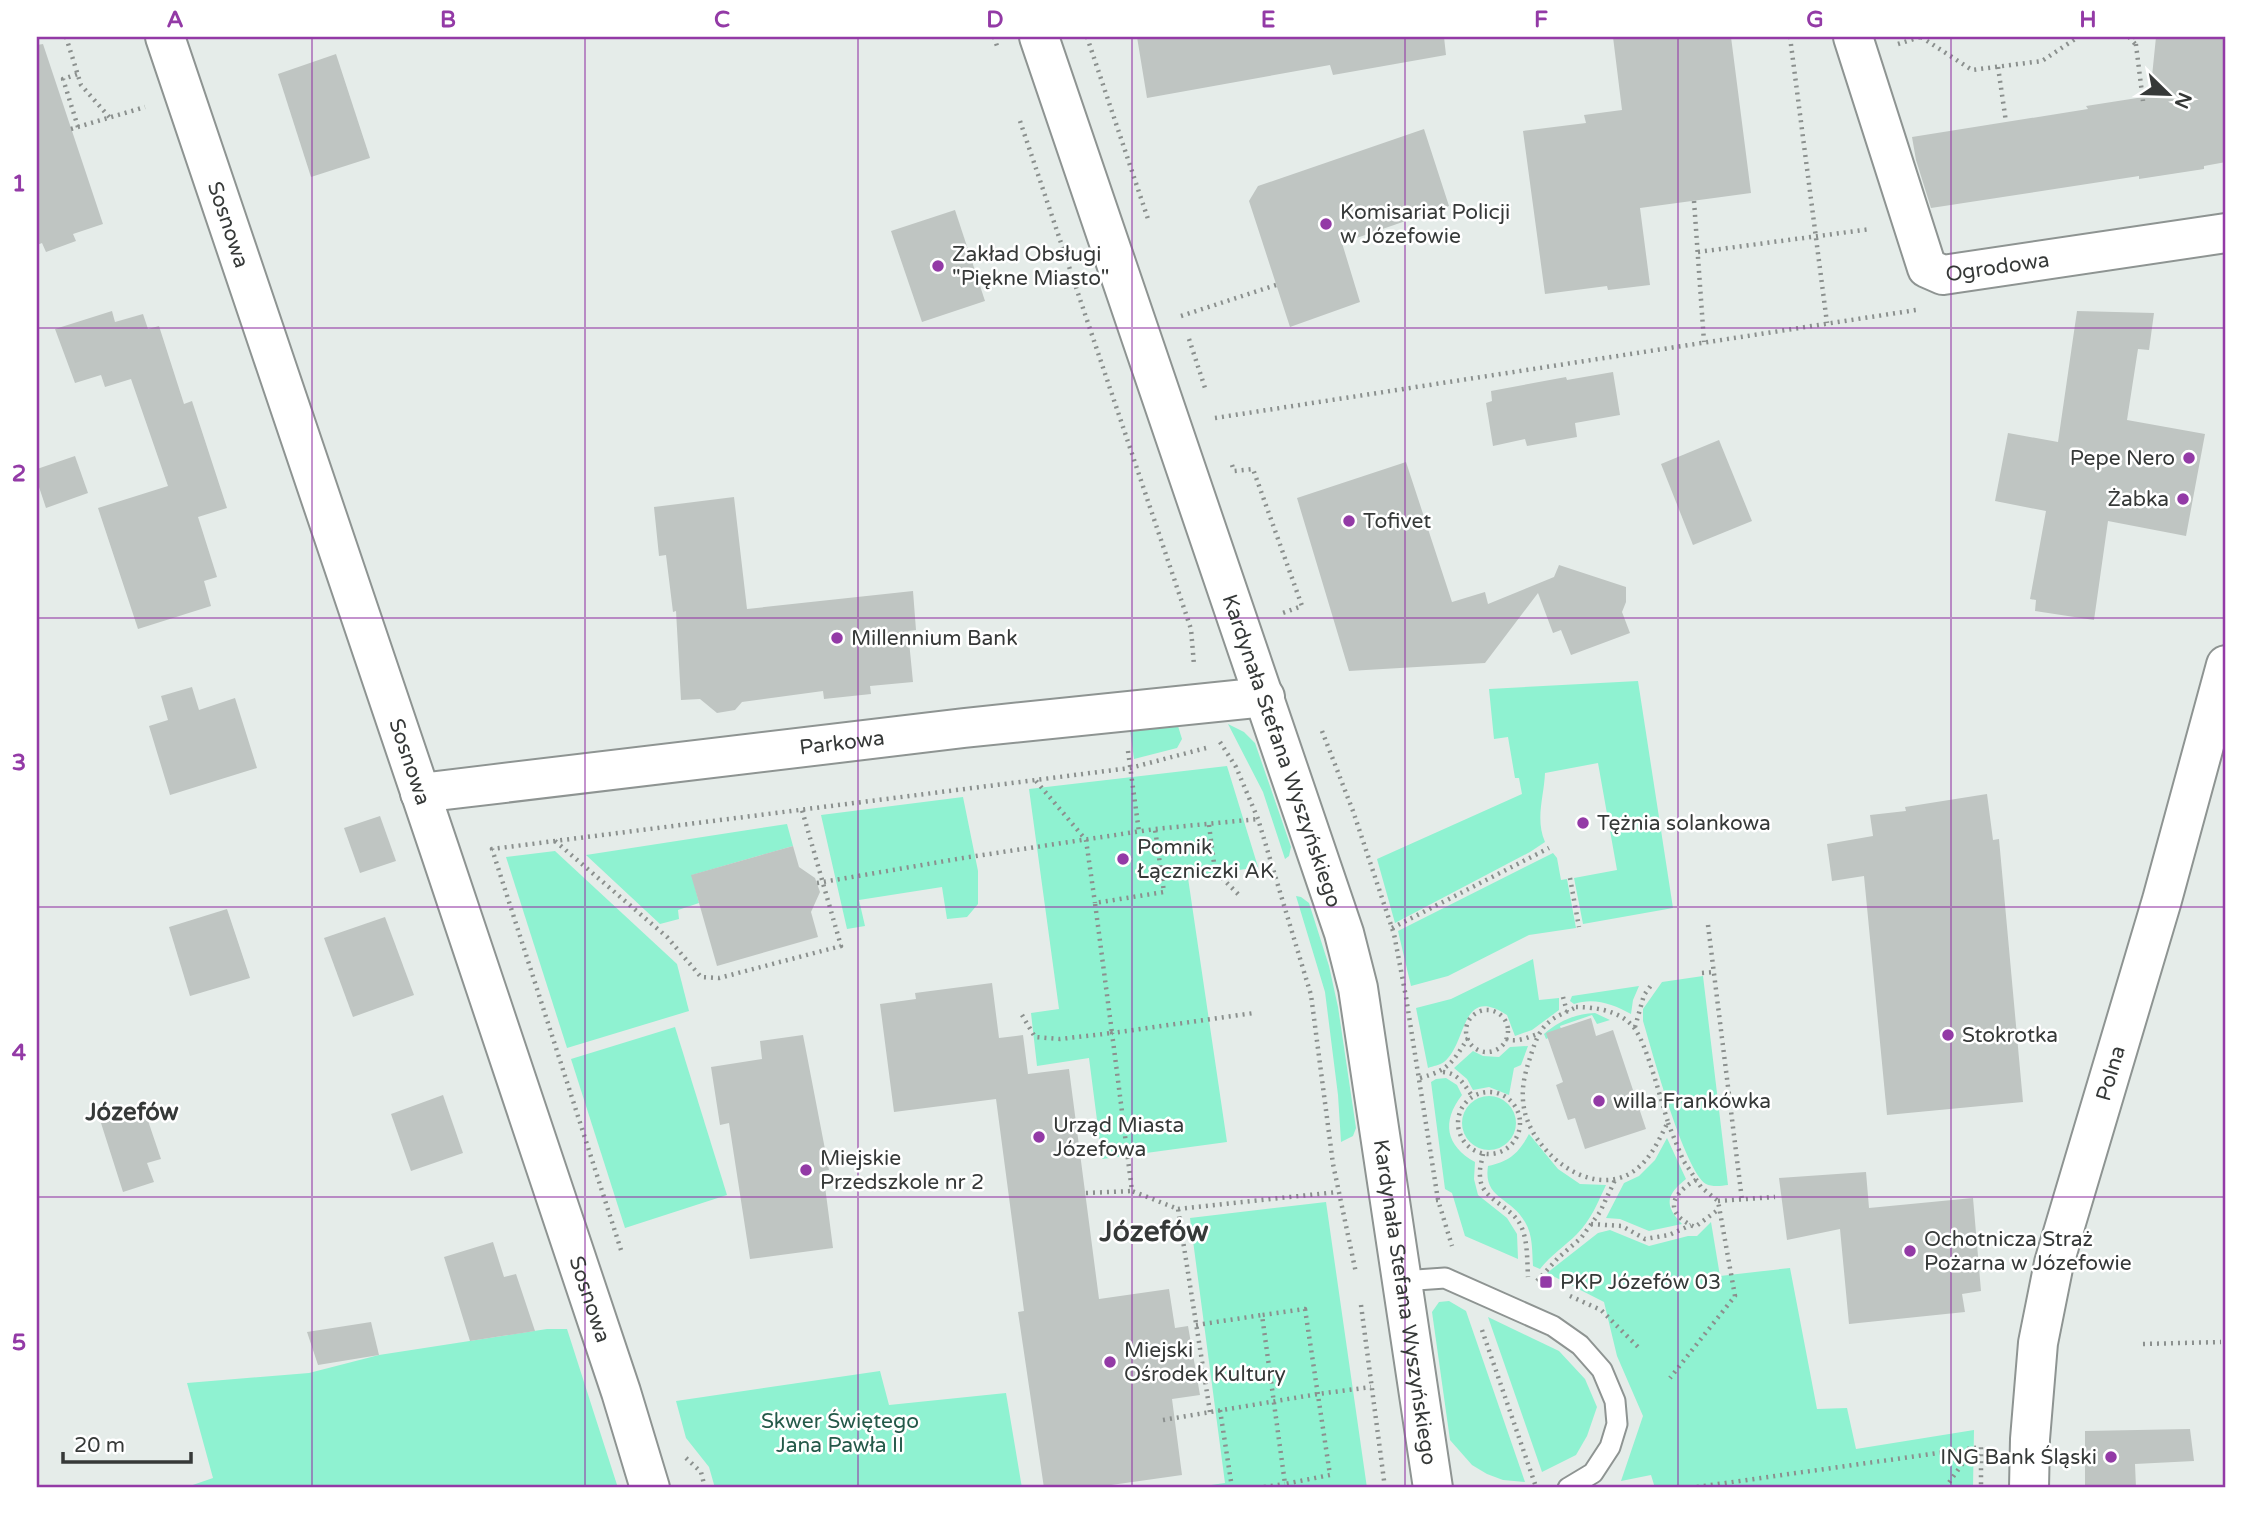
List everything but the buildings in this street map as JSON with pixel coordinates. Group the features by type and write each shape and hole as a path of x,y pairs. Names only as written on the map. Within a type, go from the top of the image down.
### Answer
{"street":[{"name":"Sosnowa","path":"165,37 617,1379 650,1488"},
{"name":"Kardynała Stefana Wyszyńskiego","path":"1039,37 1324,870 1358,988 1433,1488"},
{"name":"Ogrodowa","path":"1853,37 1927,268 1943,275 2226,233"},
{"name":"Polna","path":"2029,1488 2038,1343 2054,1263 2212,771 2226,665"},
{"name":"Parkowa","path":"420,793 950,730 1265,697"}],"lane":[{"path":"1402,1281 1445,1278 1553,1326 1580,1345 1602,1370 1615,1401 1617,1424 1610,1447 1593,1473 1568,1488"}],"path":[{"path":"66,37 81,85 110,118"},
{"path":"994,37 1000,57"},
{"path":"1087,37 1153,234"},
{"path":"1790,37 1827,323"},
{"path":"1921,37 1972,70 2042,61 2078,37"},
{"path":"2129,37 2136,46"},
{"path":"2135,37 2143,100"},
{"path":"1998,67 2006,122"},
{"path":"78,74 63,79 74,128 146,107"},
{"path":"1019,116 1191,629 1195,671"},
{"path":"1694,201 1704,342"},
{"path":"1698,252 1882,228"},
{"path":"1181,316 1276,285"},
{"path":"1177,304 1208,396"},
{"path":"1214,418 1922,309"},
{"path":"1211,407 1217,427"},
{"path":"1230,463 1234,471 1254,469 1302,606 1280,614"},
{"path":"1123,712 1139,832"},
{"path":"1214,735 1237,767 1258,819 1311,995 1338,1192 1356,1275"},
{"path":"622,1254 492,849 1130,768 1220,743"},
{"path":"1035,780 1086,840 1132,1191"},
{"path":"554,841 667,937 701,977 719,978 841,946 802,810"},
{"path":"817,884 963,858 1155,829 1258,819"},
{"path":"1209,825 1215,872 1239,895"},
{"path":"1095,902 1164,892 1155,829"},
{"path":"1392,928 1549,848"},
{"path":"1570,878 1579,927"},
{"path":"1708,925 1742,1200"},
{"path":"1702,974 1714,972"},
{"path":"1634,1027 1644,995 1651,984"},
{"path":"1563,997 1567,1012"},
{"path":"1668,1122 1650,1156 1631,1173 1615,1180 1576,1175 1561,1163 1540,1142 1526,1116 1523,1104 1522,1080 1547,1023 1576,1007 1598,1007 1619,1016 1634,1027 1683,1160 1696,1180 1718,1202 1735,1296 1670,1378"},
{"path":"1488,1009 1505,1019 1508,1032 1506,1039 1497,1049 1476,1049 1468,1038 1466,1031 1470,1018 1481,1010 1488,1009"},
{"path":"1022,1015 1034,1037 1060,1040 1254,1013"},
{"path":"1506,1039 1524,1039 1541,1033"},
{"path":"1442,1072 1454,1060 1468,1038"},
{"path":"1420,1078 1442,1072 1451,1073 1462,1081 1472,1096"},
{"path":"1488,1091 1498,1092 1508,1097 1517,1108 1521,1124 1518,1135 1504,1151 1483,1154 1474,1151 1460,1136 1458,1126 1462,1106 1472,1096 1488,1091"},
{"path":"1517,1108 1523,1104"},
{"path":"1483,1154 1479,1176 1483,1191 1513,1212 1522,1227 1528,1278"},
{"path":"1537,1281 1581,1238 1615,1180"},
{"path":"1696,1180 1682,1188 1674,1200 1674,1210 1683,1222 1695,1227 1719,1209"},
{"path":"1086,1193 1132,1191 1178,1209 1338,1192"},
{"path":"1718,1202 1775,1198"},
{"path":"1178,1209 1210,1412"},
{"path":"1591,1224 1622,1226 1646,1238 1669,1235 1691,1225"},
{"path":"1360,1299 1385,1488"},
{"path":"1196,1325 1305,1309 1330,1475 1257,1488"},
{"path":"1262,1315 1285,1483"},
{"path":"2143,1344 2221,1342"},
{"path":"1163,1420 1371,1387"},
{"path":"1220,1410 1233,1488"},
{"path":"1690,1488 1981,1447 1981,1488"},
{"path":"1945,1488 1973,1448"},
{"path":"684,1456 701,1472 705,1488"}],"green space":[{"path":"1638,681 1673,908 1583,924 1574,878 1617,870 1598,763 1545,773 1540,816 1545,842 1395,923 1377,859 1522,794 1519,778 1515,778 1508,737 1494,739 1489,689"},
{"path":"1228,724 1244,732 1255,743 1291,847 1289,856 1285,859 1263,792"},
{"path":"1178,726 1182,739 1177,748 1134,759 1130,730"},
{"path":"1227,766 1258,867 1188,878 1227,1142 1102,1159 1089,1058 1037,1066 1031,1013 1059,1009 1029,789"},
{"path":"963,797 978,871 978,904 967,917 947,919 942,887 859,900 865,926 847,929 821,815"},
{"path":"787,824 793,846 692,875 699,903 678,910 679,919 660,924 586,855"},
{"path":"555,851 677,964 689,1011 567,1048 506,857"},
{"path":"1553,853 1557,858 1561,880 1567,879 1576,928 1529,935 1448,976 1411,986 1398,931"},
{"path":"1296,896 1309,903 1329,966 1338,1007 1356,1128 1353,1136 1341,1142 1325,992"},
{"path":"1533,959 1539,1000 1559,998 1559,1010 1532,1030 1515,1036 1507,1015 1492,1007 1481,1007 1473,1011 1467,1020 1452,1053 1442,1063 1428,1068 1416,1008 1451,999"},
{"path":"1703,976 1728,1185 1722,1186 1706,1184 1688,1157 1643,1021 1643,1009 1662,982"},
{"path":"1639,986 1631,1014 1603,1003 1589,1001 1574,1004 1570,1001 1572,996"},
{"path":"1595,1013 1610,1020 1597,1024 1592,1015 1560,1026 1562,1032 1546,1039 1544,1034 1555,1025 1574,1017"},
{"path":"675,1027 727,1195 625,1228 571,1059"},
{"path":"1528,1046 1521,1065 1514,1068 1509,1095 1489,1087 1473,1090 1467,1079 1454,1068 1473,1051 1483,1056 1499,1057 1510,1047"},
{"path":"1446,1078 1457,1085 1462,1095 1455,1105 1449,1124 1453,1141 1465,1156 1475,1162 1474,1179 1478,1195 1507,1218 1517,1234 1518,1259 1465,1236 1452,1193 1445,1189 1431,1082"},
{"path":"1489,1096 1508,1104 1516,1123 1508,1142 1489,1150 1470,1142 1462,1123 1470,1104"},
{"path":"1529,1134 1558,1169 1580,1184 1606,1185 1582,1229 1540,1269 1533,1266 1528,1227 1513,1207 1494,1192 1488,1177 1488,1166 1513,1156"},
{"path":"1667,1138 1686,1179 1674,1190 1670,1200 1672,1211 1682,1224 1649,1231 1620,1219 1606,1218 1624,1183 1639,1176 1655,1160"},
{"path":"1326,1202 1367,1488 1190,1488 1225,1483 1190,1218"},
{"path":"1711,1222 1720,1276 1790,1268 1817,1409 1847,1408 1856,1449 1974,1430 1973,1488 1655,1488 1651,1475 1621,1481 1643,1416 1617,1356 1604,1302 1547,1273 1598,1233 1610,1230 1649,1246 1697,1236"},
{"path":"1449,1301 1466,1311 1525,1482 1503,1480 1487,1474 1472,1465 1450,1440 1432,1312 1439,1302"},
{"path":"1488,1317 1559,1351 1585,1379 1597,1407 1587,1436 1576,1455 1542,1472"},
{"path":"547,1329 567,1329 618,1488 184,1488 213,1478 187,1383 309,1373 379,1355"},
{"name":"Skwer Świętego Jana Pawła II","path":"880,1371 889,1405 1006,1393 1022,1488 715,1488 709,1467 686,1438 676,1401"}],"place":[{"name":"Komisariat Policji w Józefowie","path":"1326,224"},
{"name":"Zakład Obsługi \"Piękne Miasto\"","path":"938,266"},
{"name":"Pepe Nero","path":"2189,458"},
{"name":"Żabka","path":"2183,499"},
{"name":"Tofivet","path":"1349,521"},
{"name":"Millennium Bank","path":"837,638"},
{"name":"Tężnia solankowa","path":"1583,823"},
{"name":"Pomnik Łączniczki AK","path":"1123,859"},
{"name":"Stokrotka","path":"1948,1035"},
{"name":"willa Frankówka","path":"1599,1101"},
{"name":"Urząd Miasta Józefowa","path":"1039,1137"},
{"name":"Miejskie Przedszkole nr 2","path":"806,1170"},
{"name":"Ochotnicza Straż Pożarna w Józefowie","path":"1910,1251"},
{"name":"PKP Józefów 03","path":"1546,1282"},
{"name":"Miejski Ośrodek Kultury","path":"1110,1362"},
{"name":"ING Bank Śląski","path":"2111,1457"}],"district":[{"name":"Józefów","path":"132,1112"},
{"name":"Józefów","path":"1154,1231"}]}
